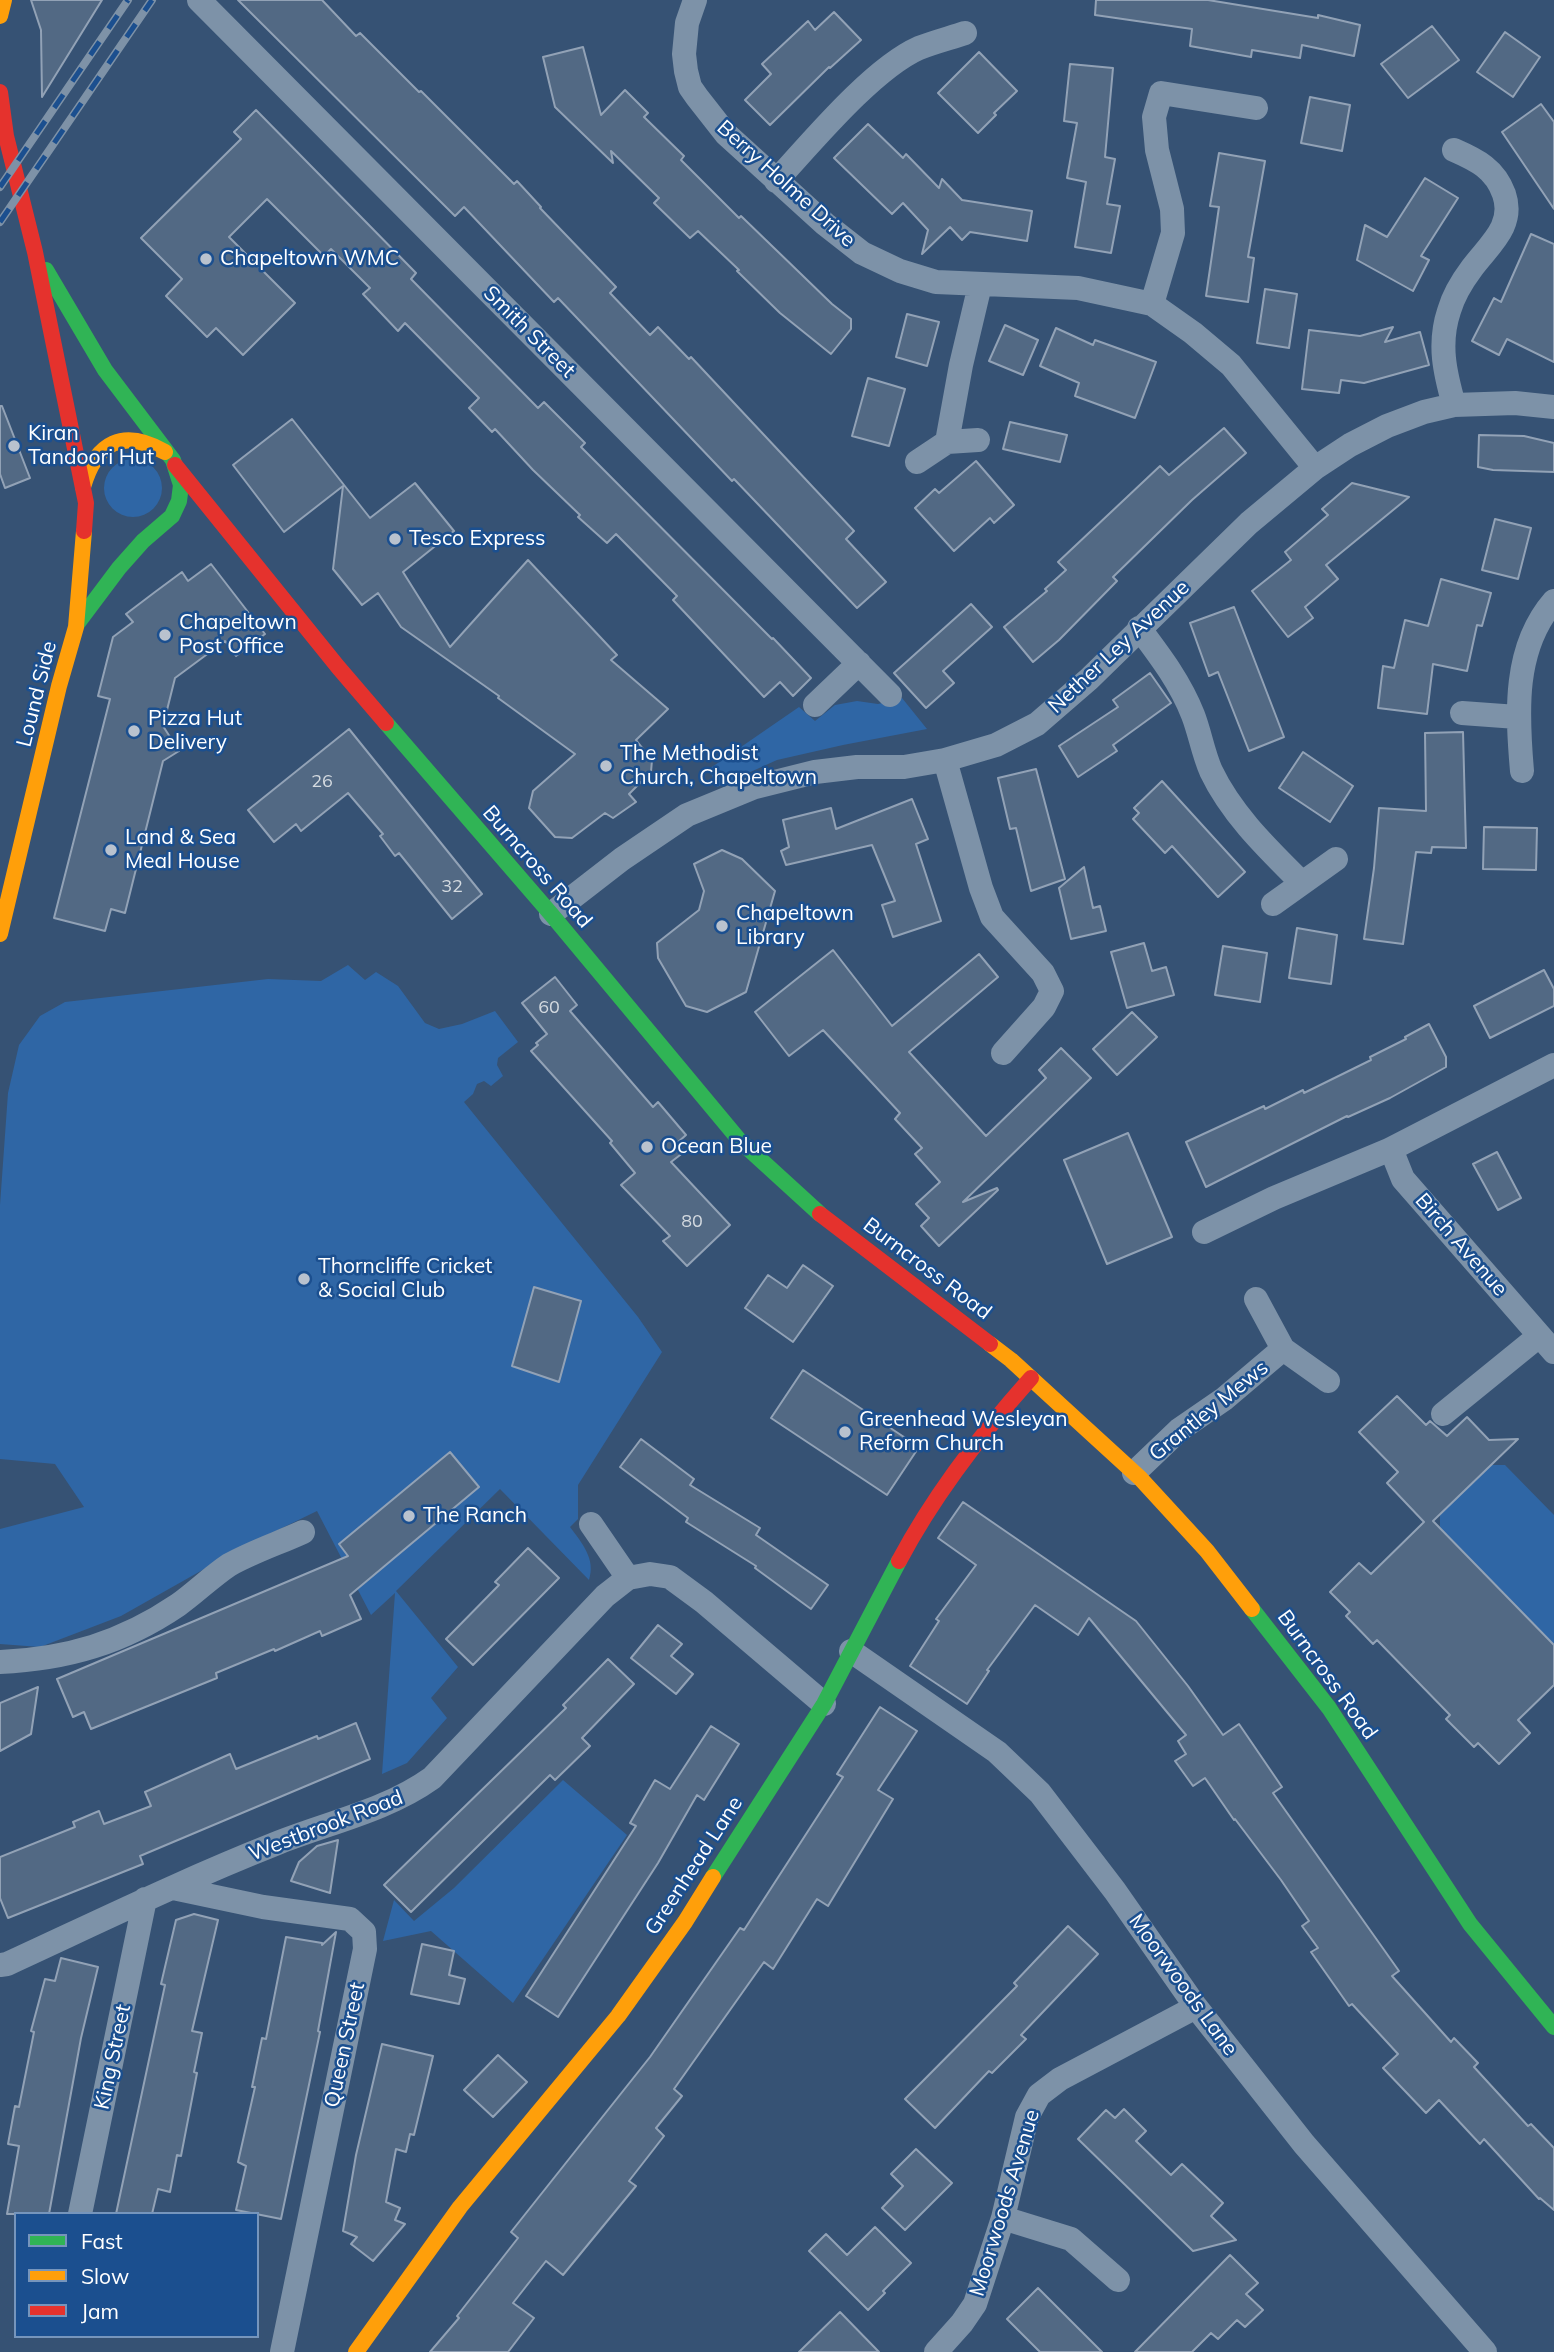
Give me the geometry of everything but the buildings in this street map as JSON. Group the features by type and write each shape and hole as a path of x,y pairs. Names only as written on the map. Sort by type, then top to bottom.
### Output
{"main road":[{"path":"0,16 4,0"},
{"name":"Lound Side","path":"0,92 6,136 35,252 85,495 100,523"},
{"name":"Lound Side","path":"35,252 105,370 170,458 180,477 179,502 159,528 99,592 76,627"},
{"name":"Lound Side","path":"0,934 59,686 76,627 86,472 94,458 106,447 121,440 136,439 152,443 170,458"},
{"name":"Burncross Road","path":"170,458 338,667 551,914 740,1141 808,1205 992,1345 1031,1378 1134,1473 1207,1551 1329,1708 1470,1924 1554,2027"},
{"name":"Burncross Road","path":"159,528 193,520 218,528 252,560"},
{"path":"129,536 159,528"},
{"name":"Greenhead Lane","path":"356,2352 460,2207 618,2017 685,1922 824,1704 911,1538 946,1484 998,1415 1031,1378"}],"street":[{"name":"Smith Street","path":"199,0 890,695"},
{"name":"Berry Holme Drive","path":"695,0 687,23 684,54 690,87 726,134 776,181 862,253 900,271 936,282 1078,288 1152,304 1194,333 1231,365 1315,468"},
{"path":"776,181 864,88 894,63 918,49 965,33"},
{"path":"1152,304 1173,233 1172,209 1157,150 1154,117 1161,93 1256,108"},
{"path":"1454,150 1480,161 1499,181 1508,208 1499,236 1471,269 1450,308 1443,334 1443,362 1454,405"},
{"path":"947,442 961,365 980,285"},
{"name":"Nether Ley Avenue","path":"551,914 622,859 687,815 755,787 816,772 857,767 904,767 945,760 996,745 1037,723 1089,679 1249,523 1315,468 1350,445 1387,426 1424,411 1454,405 1516,403 1554,407"},
{"path":"917,461 947,442 978,440"},
{"path":"1522,771 1517,717 1521,677 1532,636 1554,601"},
{"path":"1139,628 1174,674 1193,714 1211,770 1236,811 1302,883"},
{"path":"815,705 859,663"},
{"path":"1462,713 1517,717"},
{"path":"945,760 981,888 992,917 1043,973 1052,991 1044,1007 1003,1053"},
{"path":"1273,904 1336,859"},
{"path":"1204,1232 1274,1198 1391,1149 1554,1065"},
{"name":"Birch Avenue","path":"1391,1149 1403,1179 1547,1344 1443,1414"},
{"name":"Grantley Mews","path":"1256,1299 1283,1349 1328,1381"},
{"name":"Grantley Mews","path":"1134,1473 1179,1430 1224,1399 1283,1349"},
{"path":"591,1524 628,1577 650,1574 670,1577 704,1602 824,1704"},
{"path":"0,1662 33,1661 83,1651 136,1632 178,1605 229,1566 303,1532"},
{"name":"Westbrook Road","path":"0,1965 275,1844 411,1794 432,1778 605,1596 628,1577"},
{"name":"Moorwoods Lane","path":"851,1651 997,1752 1040,1793 1115,1891 1196,2007 1304,2144 1485,2352"},
{"name":"Queen Street","path":"173,1888 263,1907 350,1919 364,1932 365,1949 282,2352"},
{"name":"King Street","path":"80,2212 145,1899"},
{"name":"Moorwoods Avenue","path":"936,2352 975,2304 1003,2218 1027,2117 1039,2095 1060,2079 1196,2007"},
{"path":"1003,2218 1071,2239 1118,2280"}],"shaded area":[{"path":"133,459 144,461 157,472 162,488 160,499 149,512 133,517 122,515 109,504 104,488 106,477 117,464"},
{"path":"902,698 927,729 777,760 717,787 709,769 799,707 815,721 835,705 857,701 878,704"},
{"name":"Thorncliffe Cricket & Social Club","path":"348,965 365,980 376,972 398,986 425,1023 439,1029 462,1024 495,1011 518,1042 498,1058 497,1065 503,1076 491,1086 484,1081 477,1084 473,1094 464,1102 638,1317 662,1352 578,1485 578,1519 570,1527 589,1558 589,1580 500,1489 396,1591 458,1667 431,1698 447,1718 407,1763 382,1774 395,1593 371,1615 317,1511 245,1546 121,1616 40,1647 0,1644 0,1529 84,1507 55,1464 0,1459 0,1205 8,1093 19,1045 40,1016 65,1002 268,979 321,981"},
{"path":"1491,1465 1505,1465 1554,1515 1554,1645 1440,1528 1440,1514"},
{"path":"563,1780 627,1835 513,2003 431,1931 383,1941 394,1900 414,1921 454,1888"}],"railway":[{"path":"0,187 128,0"},
{"path":"0,222 152,0"}],"traffic: fast":[{"path":"46,270 105,370 173,460 181,485 179,501 172,516 143,541 119,568 77,624"},
{"path":"386,723 551,914 740,1141 820,1214"},
{"path":"713,1877 824,1704 899,1561"},
{"path":"1252,1609 1329,1708 1470,1924 1554,2027"}],"traffic: slow":[{"path":"0,16 4,0"},
{"path":"83,487 95,459 113,444 136,441 165,452"},
{"path":"0,934 59,686 76,627 84,531"},
{"path":"990,1344 1140,1478 1207,1551 1252,1609"},
{"path":"356,2352 460,2207 618,2016 685,1922 713,1877"}],"traffic: jam":[{"path":"0,92 6,136 35,252 86,503 84,531"},
{"path":"175,465 386,723"},
{"path":"820,1214 990,1344"},
{"path":"899,1561 927,1512 959,1466 1031,1378"}],"place":[{"name":"Chapeltown WMC","path":"206,259"},
{"name":"Kiran Tandoori Hut","path":"14,446"},
{"name":"Tesco Express","path":"395,539"},
{"name":"Chapeltown Post Office","path":"165,635"},
{"name":"Pizza Hut Delivery","path":"134,731"},
{"name":"The Methodist Church, Chapeltown","path":"606,766"},
{"name":"Land & Sea Meal House","path":"111,850"},
{"name":"Chapeltown Library","path":"722,926"},
{"name":"Ocean Blue","path":"647,1147"},
{"name":"Thorncliffe Cricket & Social Club","path":"304,1279"},
{"name":"Greenhead Wesleyan Reform Church","path":"845,1432"},
{"name":"The Ranch","path":"409,1516"}]}
